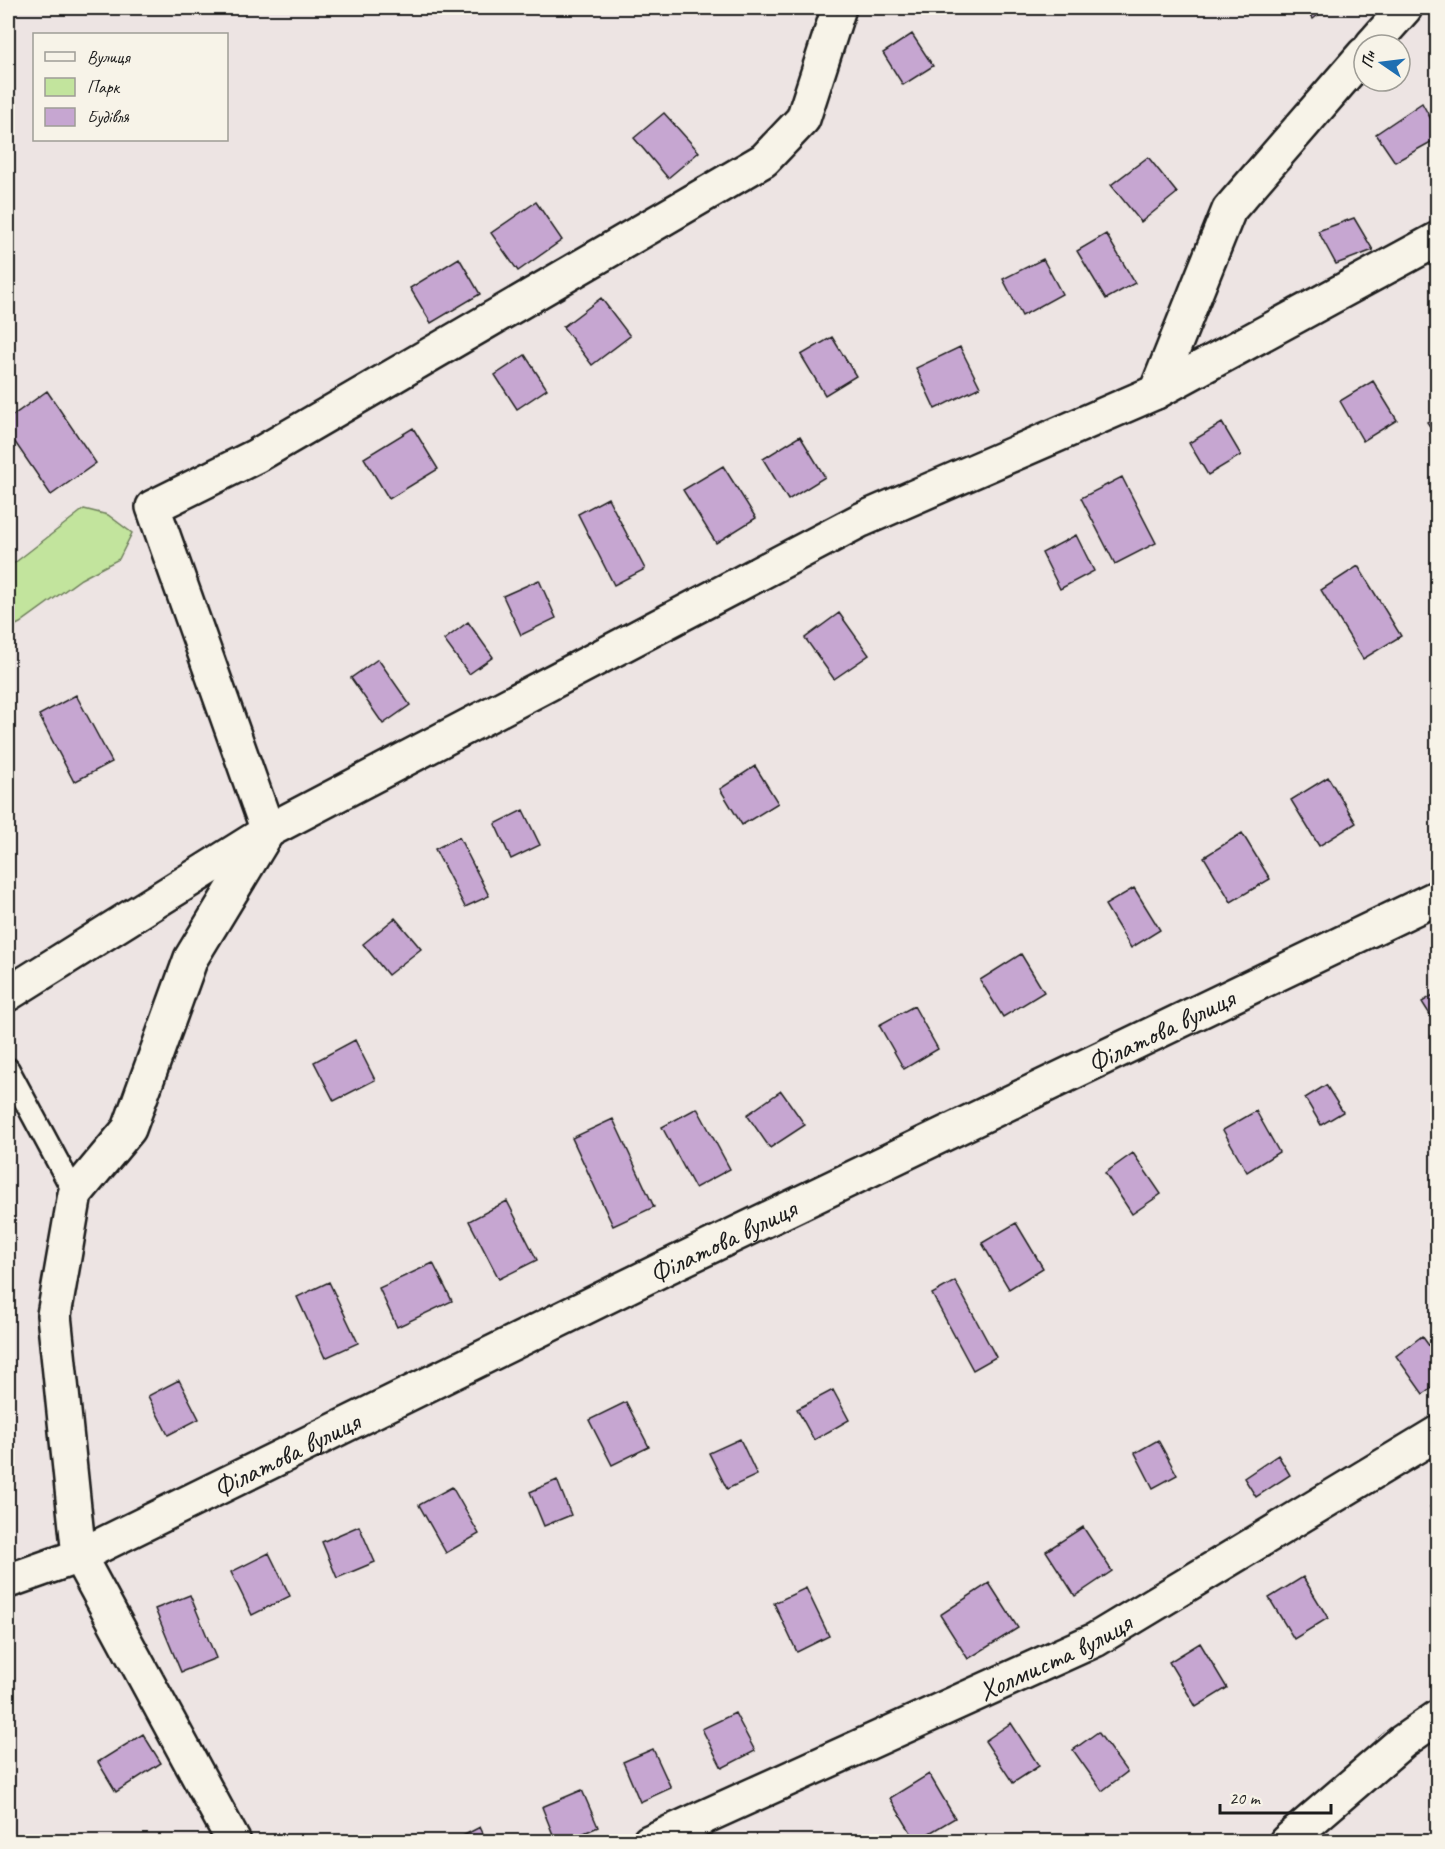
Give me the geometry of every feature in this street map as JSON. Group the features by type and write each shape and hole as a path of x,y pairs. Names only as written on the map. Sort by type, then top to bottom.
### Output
{"street":[{"path":"268,831 153,507 266,450 764,160 803,119 839,8"},
{"path":"1382,33 1404,8"},
{"path":"1156,392 1229,210 1352,68"},
{"path":"8,994 268,831 861,520 1156,392 1437,239"},
{"path":"234,1842 79,1556 54,1315 75,1194 129,1129 191,958 268,831"},
{"name":"Філатова вулиця","path":"8,1581 79,1556 663,1269 1437,897"},
{"name":"Холмиста вулиця","path":"649,1842 1095,1640 1437,1433"},
{"path":"1286,1842 1402,1742 1437,1717"}],"lane":[{"path":"8,1069 75,1194"}],"green space":[{"path":"84,509 108,515 132,533 119,559 81,579 20,623 8,629 8,568"}],"building":[{"path":"1304,8 1327,8 1313,19"},
{"path":"912,34 933,66 903,85 883,53"},
{"path":"1422,103 1438,132 1438,138 1395,162 1376,134"},
{"path":"664,113 699,152 668,178 634,138"},
{"path":"1148,157 1177,193 1141,222 1111,185"},
{"path":"536,202 562,240 518,271 491,233"},
{"path":"1354,218 1373,250 1336,264 1318,231"},
{"path":"1106,234 1135,283 1106,299 1077,251"},
{"path":"459,258 480,294 431,323 410,288"},
{"path":"1043,259 1062,294 1022,316 1003,279"},
{"path":"601,298 630,336 592,365 563,327"},
{"path":"832,337 856,376 825,395 801,355"},
{"path":"960,347 980,387 935,409 916,368"},
{"path":"525,355 547,389 517,409 495,375"},
{"path":"1373,381 1397,420 1363,441 1340,401"},
{"path":"47,391 96,463 51,495 8,432 8,419"},
{"path":"1438,416 1438,438 1427,422"},
{"path":"1222,423 1241,455 1208,475 1189,443"},
{"path":"413,428 438,469 389,499 364,458"},
{"path":"800,436 825,477 788,500 763,459"},
{"path":"723,466 756,518 716,543 683,490"},
{"path":"1122,477 1156,543 1115,564 1081,498"},
{"path":"608,498 645,569 614,585 578,514"},
{"path":"1076,535 1094,571 1060,589 1042,553"},
{"path":"1358,566 1401,636 1363,659 1321,590"},
{"path":"539,580 556,618 521,635 503,596"},
{"path":"839,613 869,655 834,679 805,638"},
{"path":"468,622 493,657 469,674 444,640"},
{"path":"378,659 410,705 383,724 351,678"},
{"path":"76,695 112,762 74,782 39,715"},
{"path":"755,766 778,803 742,825 720,789"},
{"path":"1328,777 1356,823 1319,846 1291,800"},
{"path":"523,810 540,845 511,859 495,824"},
{"path":"1242,833 1270,879 1231,902 1204,857"},
{"path":"459,837 489,896 465,907 435,849"},
{"path":"1134,888 1160,930 1131,948 1105,905"},
{"path":"395,918 421,949 388,975 363,944"},
{"path":"1021,954 1044,992 1003,1017 980,980"},
{"path":"1438,992 1438,1027 1422,1002"},
{"path":"914,1006 938,1049 904,1069 879,1025"},
{"path":"355,1040 375,1080 334,1101 314,1062"},
{"path":"1326,1085 1343,1112 1321,1125 1305,1098"},
{"path":"781,1091 805,1125 770,1148 747,1115"},
{"path":"697,1108 730,1169 695,1188 662,1127"},
{"path":"1256,1111 1279,1152 1247,1172 1223,1130"},
{"path":"613,1119 654,1207 613,1226 572,1138"},
{"path":"1133,1153 1161,1194 1132,1214 1105,1173"},
{"path":"507,1201 537,1260 499,1279 469,1221"},
{"path":"1016,1223 1043,1268 1009,1289 982,1243"},
{"path":"433,1263 452,1301 397,1327 379,1288"},
{"path":"955,1281 996,1357 973,1370 932,1294"},
{"path":"329,1282 358,1343 325,1358 297,1297"},
{"path":"1422,1336 1438,1358 1438,1384 1423,1394 1396,1356"},
{"path":"179,1380 199,1419 168,1435 148,1396"},
{"path":"833,1390 849,1420 814,1440 797,1409"},
{"path":"626,1402 649,1447 612,1465 589,1420"},
{"path":"740,1439 757,1475 727,1489 709,1453"},
{"path":"1158,1440 1177,1475 1153,1488 1135,1453"},
{"path":"1278,1455 1290,1475 1256,1497 1244,1478"},
{"path":"557,1480 571,1515 544,1526 530,1492"},
{"path":"452,1487 479,1534 446,1553 419,1505"},
{"path":"1438,1501 1438,1518 1430,1507"},
{"path":"359,1526 375,1562 337,1578 322,1542"},
{"path":"1083,1527 1112,1571 1075,1596 1046,1551"},
{"path":"269,1553 290,1596 252,1615 231,1572"},
{"path":"1303,1577 1328,1618 1294,1639 1269,1598"},
{"path":"989,1583 1018,1628 968,1659 940,1615"},
{"path":"806,1588 829,1636 797,1652 774,1603"},
{"path":"190,1595 216,1658 181,1672 155,1609"},
{"path":"1200,1643 1227,1688 1196,1707 1169,1662"},
{"path":"735,1713 755,1751 722,1768 702,1729"},
{"path":"1011,1723 1039,1766 1013,1783 985,1741"},
{"path":"1098,1732 1127,1772 1102,1791 1073,1750"},
{"path":"143,1734 161,1763 116,1792 98,1762"},
{"path":"653,1749 671,1788 640,1802 623,1762"},
{"path":"929,1774 955,1818 916,1841 890,1798"},
{"path":"582,1790 598,1827 563,1842 556,1842 542,1807"},
{"path":"480,1827 487,1842 451,1842"}]}
